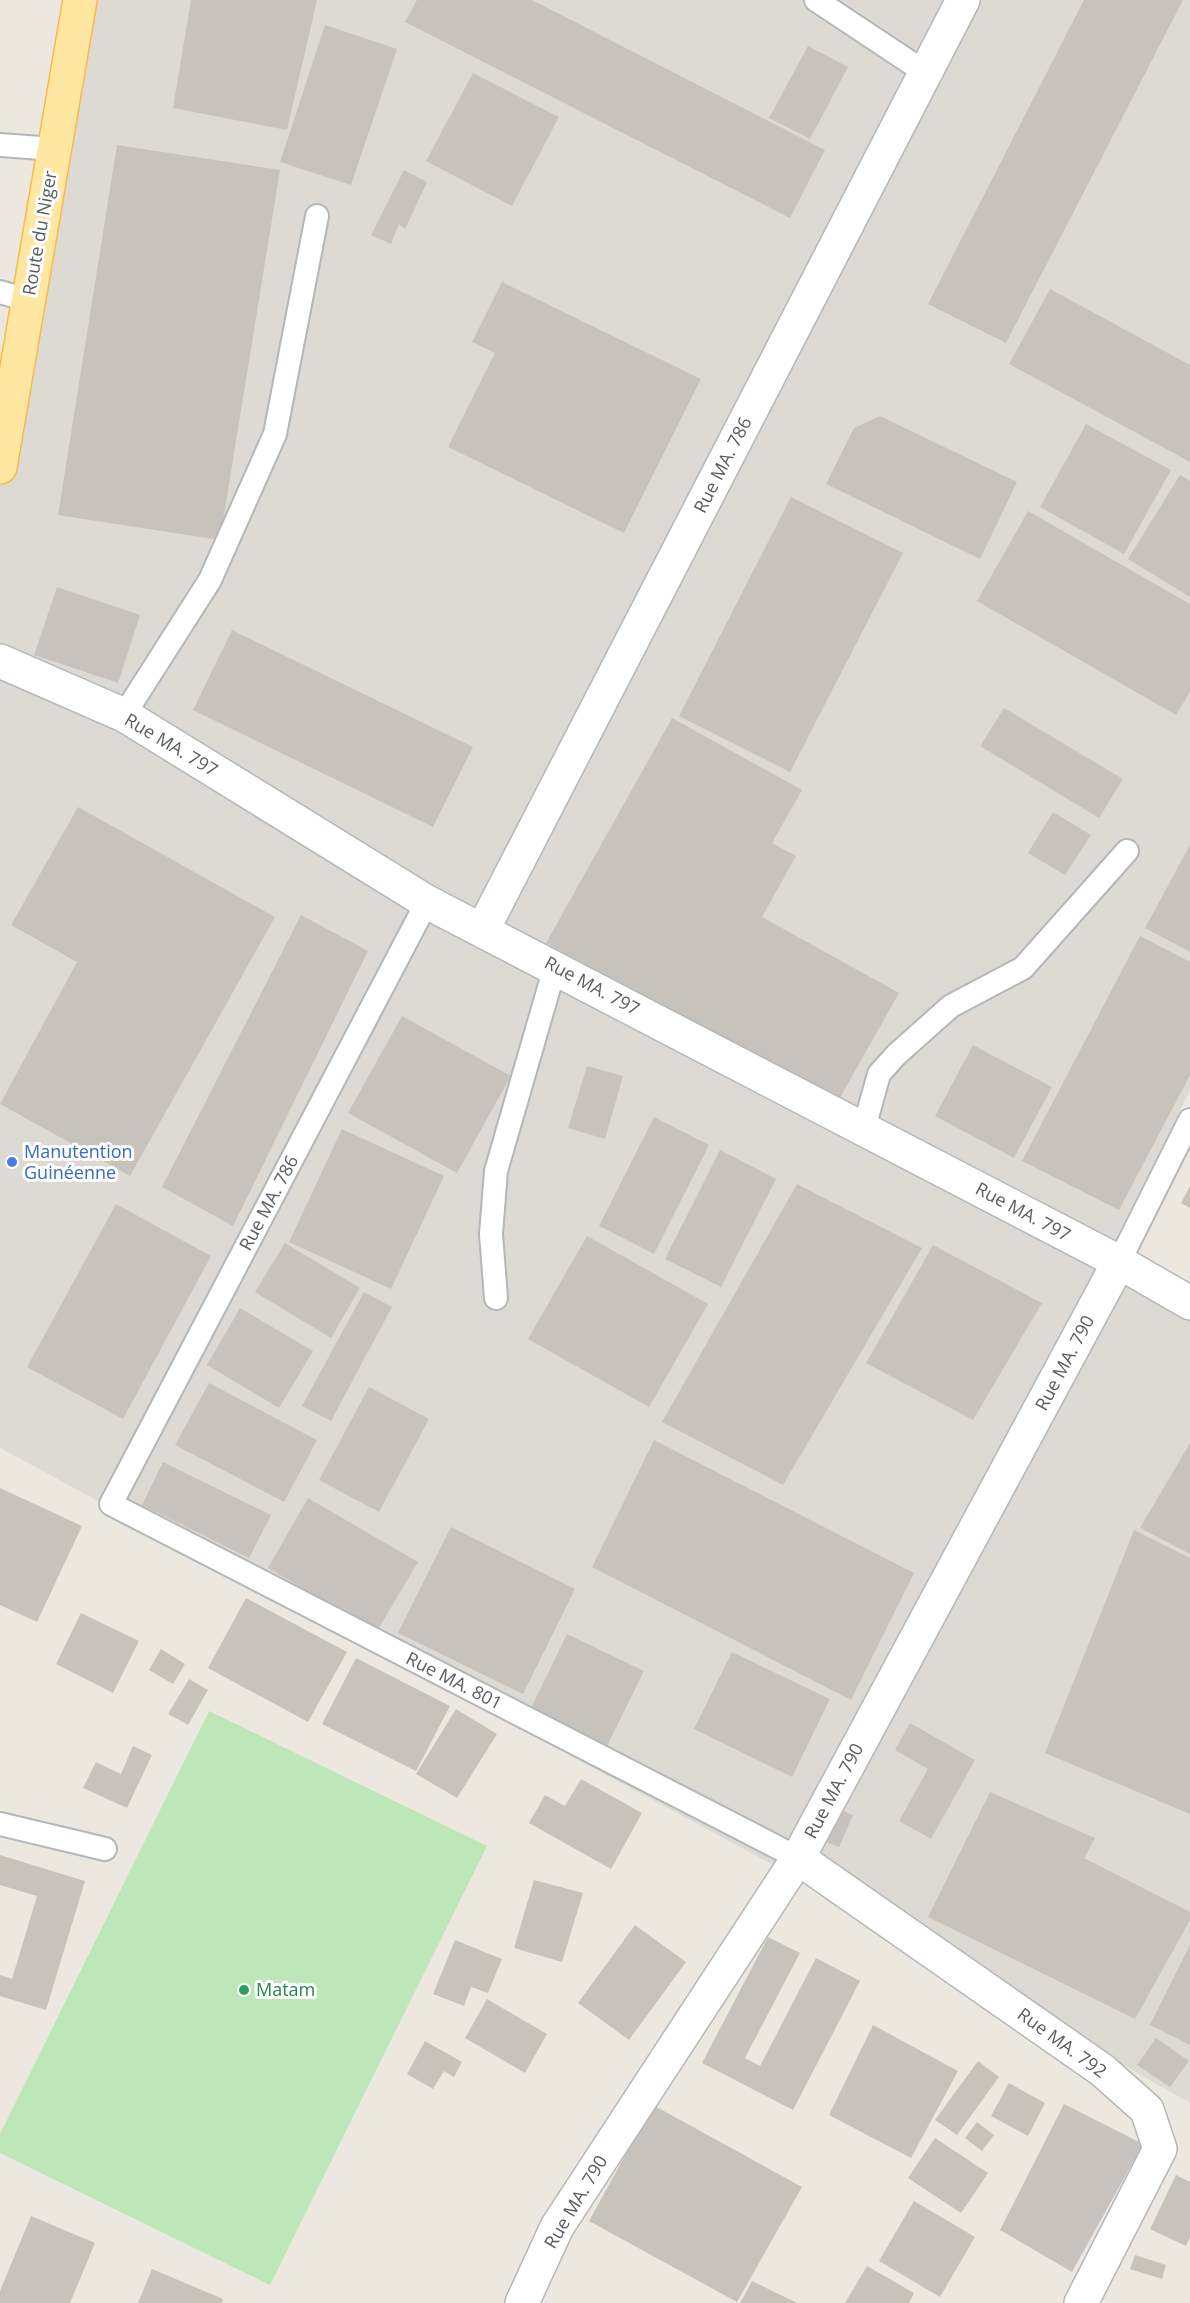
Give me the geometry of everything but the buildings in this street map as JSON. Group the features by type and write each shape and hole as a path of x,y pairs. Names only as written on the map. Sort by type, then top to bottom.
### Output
{"main road":[{"name":"Route du Niger","path":"0,467 14,296 54,149 80,0"}],"street":[{"name":"Rue MA. 786","path":"483,929 963,0"},
{"name":"Rue MA. 797","path":"0,661 124,715 427,902 483,929 1119,1262 1190,1303"},
{"name":"Rue MA. 790","path":"522,2303 557,2227 798,1858 1119,1262"},
{"name":"Rue MA. 792","path":"798,1858 1102,2070 1147,2110 1160,2149 1081,2303"}],"lane":[{"path":"816,0 926,73"},
{"path":"0,145 54,149"},
{"path":"124,715 210,580 275,434 317,216"},
{"path":"864,1128 879,1074 896,1055 951,1006 1023,968 1127,851"},
{"name":"Rue MA. 786","path":"111,1504 427,902"},
{"path":"495,1298 491,1234 496,1172 555,967"},
{"path":"1119,1262 1190,1120"},
{"name":"Rue MA. 801","path":"111,1504 798,1858"},
{"path":"0,1824 105,1850"}],"shaded area":[{"path":"80,0 1190,0 1190,1091 1117,1236 1132,1252 1190,1284 1190,2103 777,1867 0,1448 0,446"}],"green space":[{"name":"Matam","path":"209,1711 487,1846 270,2285 0,2153 0,2134"}],"place":[{"name":"Manutention Guinéenne","path":"12,1162"},
{"name":"Matam","path":"244,1990"}]}
